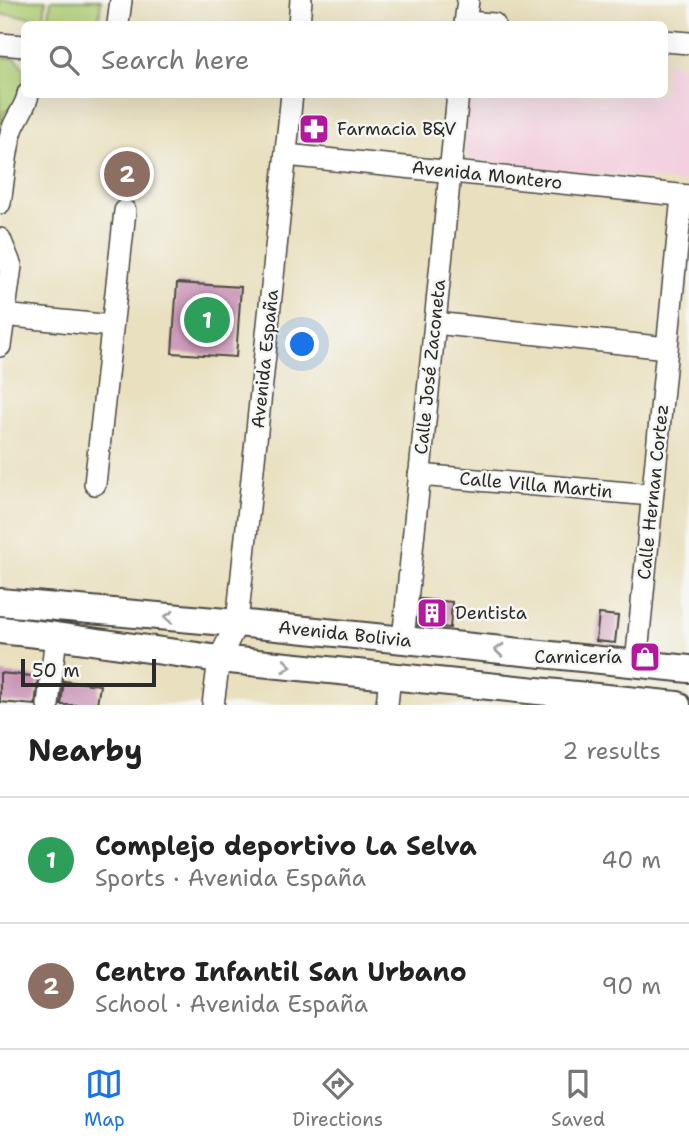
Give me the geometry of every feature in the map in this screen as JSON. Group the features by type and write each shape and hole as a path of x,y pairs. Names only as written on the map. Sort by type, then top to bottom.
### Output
{"main road":[{"name":"Avenida Bolivia","path":"0,602 689,669"},
{"path":"0,630 219,659 390,676 546,698 677,705"}],"street":[{"path":"118,21 121,0"},
{"path":"299,21 301,0"},
{"path":"466,21 468,0"},
{"path":"668,41 689,43"},
{"path":"0,44 21,46"},
{"path":"0,203 11,132 27,98"},
{"name":"Avenida España","path":"237,623 292,98"},
{"name":"Calle José Zaconeta","path":"403,640 458,98"},
{"name":"Avenida Montero","path":"286,155 685,196"},
{"name":"Calle Hernan Cortez","path":"636,664 685,196"},
{"path":"96,484 125,211"},
{"path":"0,239 11,266 0,346"},
{"path":"3,315 112,326"},
{"path":"435,323 667,348"},
{"name":"Calle Villa Martin","path":"419,475 653,495"},
{"path":"214,705 219,659 237,623"},
{"path":"48,705 56,636"},
{"path":"387,705 390,676"}],"shaded area":[{"path":"668,63 689,65 689,183 475,161 465,150 470,98 668,98"}],"green space":[{"path":"0,0 46,0 44,18 0,14"},
{"path":"51,0 101,0 99,21 49,18"},
{"path":"0,57 16,58 21,65 23,105 4,112 0,150"}],"building":[{"path":"177,283 241,287 236,357 172,353"},
{"name":"Dentista","path":"420,599 452,602 450,628 418,625"},
{"path":"599,614 618,616 615,643 596,641"},
{"path":"0,673 32,676 38,681 35,705 0,702"},
{"path":"64,681 100,685 97,705 61,705"}],"place":[{"name":"Farmacia B&V","path":"314,129"},
{"name":"Centro Infantil San Urbano","path":"127,174"},
{"name":"Complejo deportivo La Selva","path":"207,320"},
{"name":"Dentista","path":"432,613"},
{"name":"Carnicería","path":"645,657"}]}
